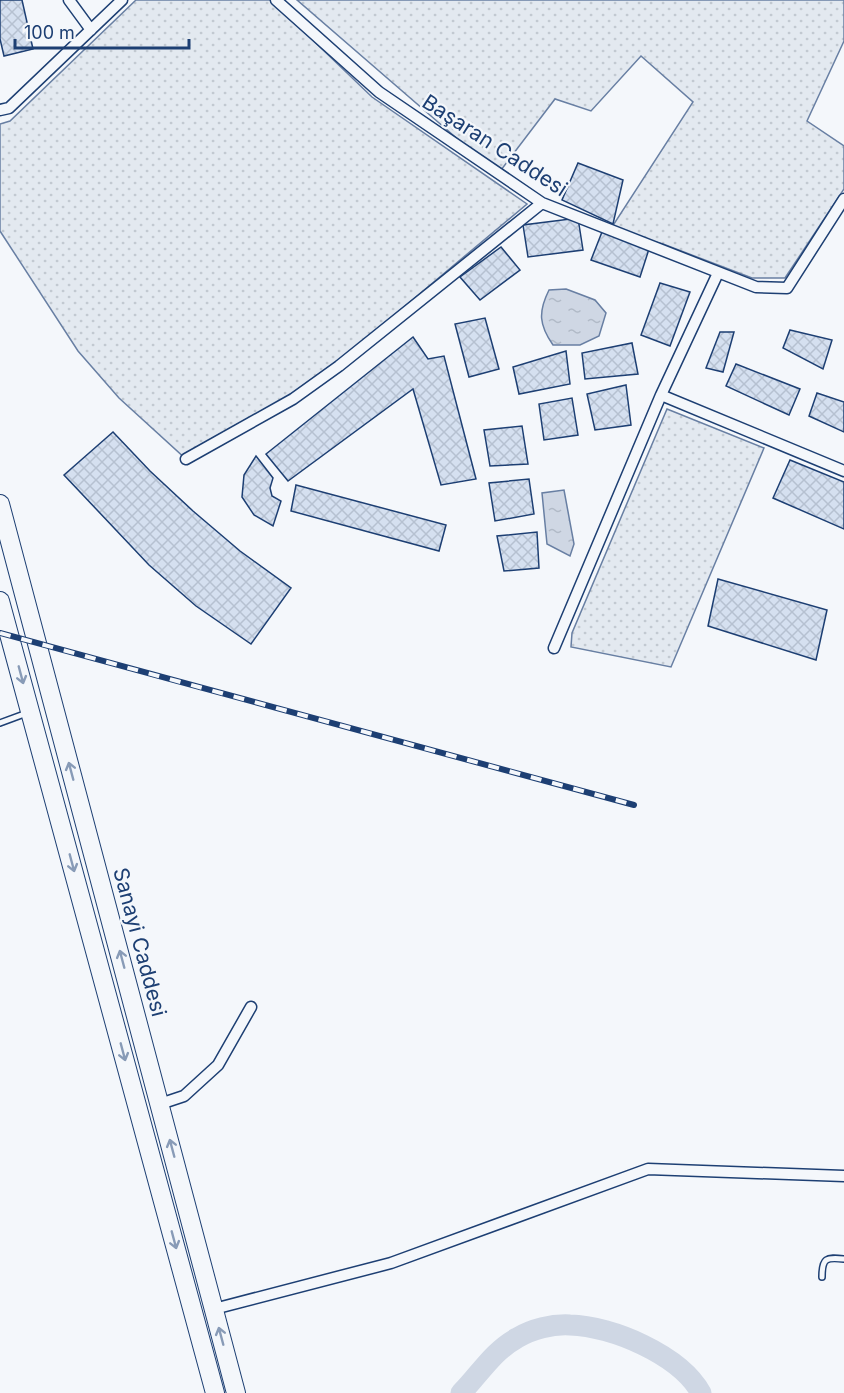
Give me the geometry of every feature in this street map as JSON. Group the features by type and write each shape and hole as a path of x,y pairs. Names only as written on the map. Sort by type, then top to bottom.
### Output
{"highway":[{"name":"Sanayi Caddesi","path":"0,504 236,1393"},
{"path":"2,612 215,1393"}],"street":[{"path":"69,0 91,30"},
{"path":"0,110 9,108 122,0"},
{"name":"Başaran Caddesi","path":"276,0 379,92 542,203 756,287 787,288 844,199"},
{"path":"186,459 293,399 339,366 542,203"},
{"path":"554,648 661,395 718,273"},
{"path":"661,395 844,471"},
{"path":"160,1104 184,1096 218,1065 251,1007"},
{"path":"214,1310 391,1263 648,1169 844,1176"}],"lane":[{"path":"0,723 31,712"},
{"path":"822,1277 822,1266 825,1260 831,1257 844,1259"}],"shaded area":[{"path":"136,0 271,0 372,97 527,204 300,394 186,459 119,398 78,351 0,231 0,124 10,121"},
{"path":"297,0 844,0 844,41 807,121 844,146 844,189 785,278 752,278 663,244 610,230 693,102 641,56 591,111 555,99 498,174"},
{"path":"667,409 764,448 671,667 571,647 572,633"}],"water":[{"path":"566,289 595,300 606,313 599,336 580,345 553,345 543,325 543,305 549,290"},
{"path":"564,490 574,544 570,556 547,544 542,493"}],"building":[{"path":"0,0 22,0 33,49 4,56 0,39"},
{"path":"578,163 623,180 613,224 562,200"},
{"path":"578,218 583,250 528,257 523,225"},
{"path":"602,232 649,249 640,277 591,260"},
{"path":"501,247 520,270 480,300 460,277"},
{"path":"660,283 690,292 670,346 641,335"},
{"path":"485,318 499,369 469,377 455,324"},
{"path":"790,330 832,340 823,369 783,348"},
{"path":"720,332 734,332 723,372 706,368"},
{"path":"413,337 428,359 444,356 476,479 441,485 413,389 288,481 266,454"},
{"path":"632,343 638,374 585,379 582,353"},
{"path":"566,351 570,384 519,394 513,367"},
{"path":"736,364 800,389 789,415 726,386"},
{"path":"626,385 631,425 595,430 587,394"},
{"path":"817,393 844,402 844,432 809,416"},
{"path":"572,398 578,435 544,440 539,404"},
{"path":"522,426 528,464 490,466 484,430"},
{"path":"113,432 193,511 240,551 291,588 251,644 196,606 149,565 64,475"},
{"path":"256,456 273,478 270,488 272,496 281,501 273,526 254,515 242,497 244,475"},
{"path":"790,460 844,482 844,529 773,498"},
{"path":"529,479 534,514 495,521 489,483"},
{"path":"296,485 446,525 439,551 291,511"},
{"path":"537,532 539,568 504,571 497,536"},
{"path":"718,579 827,610 816,660 708,626"}],"waterway":[{"path":"461,1393 493,1357 508,1344 536,1330 563,1325 605,1331 643,1345 678,1366 701,1393"}],"railway":[{"path":"0,633 634,805"}]}
